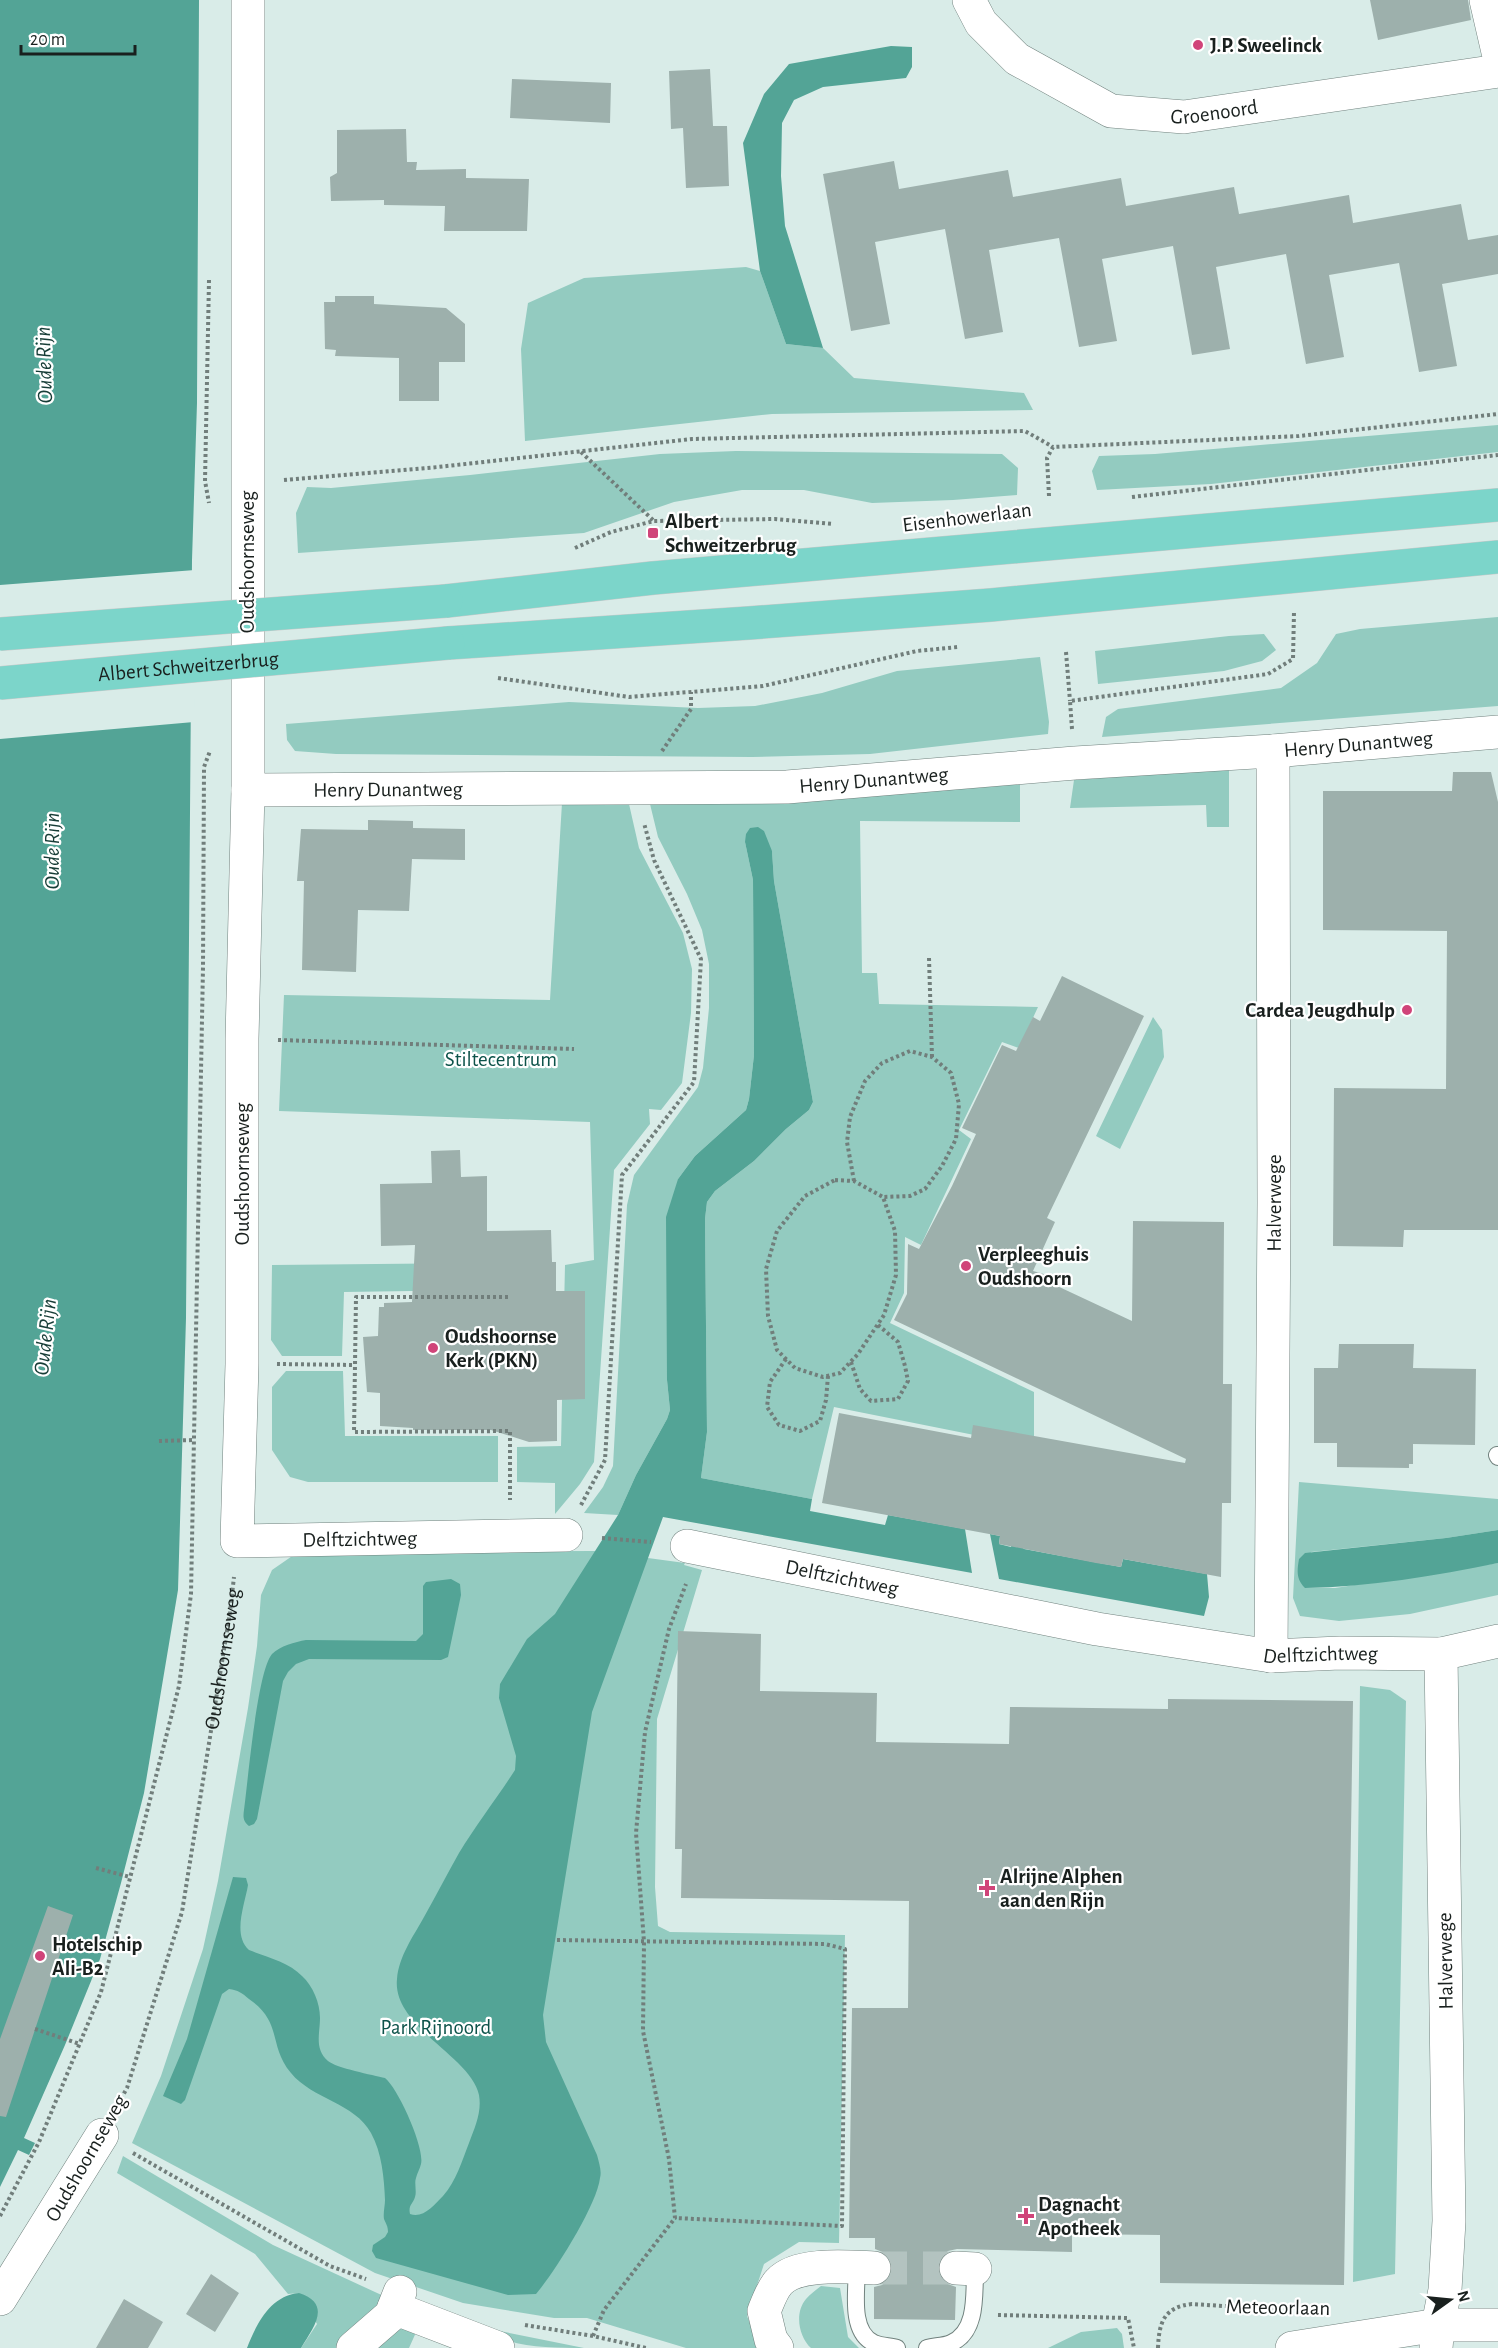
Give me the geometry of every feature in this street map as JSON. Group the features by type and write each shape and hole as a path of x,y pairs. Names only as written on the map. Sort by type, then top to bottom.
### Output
{"main road":[{"name":"Eisenhowerlaan","path":"0,634 446,601 653,578 1498,505"},
{"name":"Albert Schweitzerbrug","path":"0,683 448,643 991,604 1498,557"}],"street":[{"name":"Oudshoornseweg","path":"237,1541 242,1364 242,1039 248,790 248,0"},
{"name":"Groenoord","path":"969,0 981,23 1017,59 1111,111 1184,117 1498,71"},
{"path":"1486,0 1498,52"},
{"name":"Henry Dunantweg","path":"248,790 787,787 1498,732"},
{"name":"Halverwege","path":"1270,1656 1274,1202 1273,751"},
{"name":"Delftzichtweg","path":"237,1541 566,1535"},
{"name":"Delftzichtweg","path":"693,1547 1097,1629 1270,1656 1340,1653 1441,1654"},
{"path":"1441,1654 1498,1641"},
{"name":"Halverwege","path":"1437,2336 1445,2290 1449,2221 1441,1654"},
{"name":"Oudshoornseweg","path":"0,2299 102,2135"},
{"path":"777,2348 771,2340 764,2311 779,2281 800,2270 866,2267"},
{"path":"353,2348 391,2315 397,2300 507,2336"},
{"name":"Meteoorlaan","path":"1292,2348 1437,2336 1498,2325"}],"lane":[{"path":"866,2267 857,2314 861,2331 873,2343 897,2348"},
{"path":"927,2348 952,2343 965,2333 973,2315 966,2268"}],"path":[{"path":"247,483 438,467 692,439 1025,431 1053,447 1299,436 1498,414"},
{"path":"1049,496 1047,458 1053,447"},
{"path":"580,452 654,521"},
{"path":"1121,499 1498,455"},
{"path":"570,551 611,532 654,521 775,519 841,525"},
{"path":"1282,613 1305,611"},
{"path":"1070,701 1268,674 1293,660 1294,612"},
{"path":"493,678 629,697 763,686 917,651 964,646"},
{"path":"1066,652 1075,763"},
{"path":"593,2336 604,2310 675,2218 669,2158 643,2031 644,1942 636,1833 645,1732 669,1629 693,1547 566,1535 605,1460 622,1175 694,1082 701,959 654,860 635,788 691,709 691,692"},
{"path":"0,2216 39,2142 101,1992 179,1686 191,1594 204,791"},
{"path":"929,958 932,1057"},
{"path":"242,1039 574,1049"},
{"path":"854,1181 847,1142 850,1117 865,1081 882,1063 910,1051 932,1057 951,1073 959,1104 956,1139 942,1166 925,1189 910,1196 883,1197 854,1181 835,1180 806,1196 777,1231 766,1269 768,1316 777,1350 795,1368 823,1377 840,1373 851,1362 884,1315 896,1275 895,1232 883,1197"},
{"path":"508,1297 356,1297 354,1432 510,1431 510,1536"},
{"path":"851,1362 860,1389 871,1401 898,1399 908,1380 905,1366 898,1342 878,1325"},
{"path":"786,1359 770,1382 767,1407 778,1425 800,1431 820,1421 826,1400 828,1376"},
{"path":"242,1364 354,1365"},
{"path":"159,1441 194,1440"},
{"name":"Oudshoornseweg","path":"102,2135 127,2088 182,1912 230,1611 237,1541"},
{"path":"96,1868 130,1877"},
{"path":"557,1940 825,1944 844,1949 842,2226 675,2218"},
{"path":"35,2029 80,2044"},
{"path":"102,2135 330,2266 397,2300"},
{"name":"Meteoorlaan","path":"1158,2348 1159,2330 1168,2311 1180,2305 1294,2311"},
{"path":"990,2315 1128,2318 1134,2348"},
{"path":"507,2336 593,2336 646,2348"}],"green space":[{"path":"746,267 760,271 786,344 823,348 854,378 1024,393 1033,410 772,414 525,441 521,349 528,303 584,278"},
{"path":"1498,425 1498,452 1211,484 1097,490 1092,471 1099,456 1155,454"},
{"path":"736,451 1002,454 1018,468 1017,495 872,503 804,490 742,490 674,502 584,533 298,553 296,513 307,487 331,488 660,454"},
{"path":"1498,617 1498,706 1102,737 1106,717 1118,709 1281,688 1317,663 1336,634 1360,629"},
{"path":"1264,634 1276,650 1262,661 1224,671 1098,684 1095,651"},
{"path":"1040,657 1049,722 1048,734 870,754 752,757 336,754 295,751 287,740 286,724 569,702 698,708 755,706 822,693 897,671"},
{"path":"1229,768 1229,827 1207,827 1206,805 1070,808 1074,780"},
{"path":"1020,784 1020,822 860,821 862,973 877,973 879,1004 1038,1007 1019,1048 1002,1042 959,1130 971,1139 921,1245 905,1237 904,1293 890,1323 1034,1392 1034,1447 834,1407 812,1499 701,1478 707,1432 705,1219 707,1202 715,1191 754,1161 809,1110 813,1102 774,881 772,851 745,842 753,880 754,1055 749,1099 746,1110 695,1156 678,1179 667,1380 670,1410 667,1419 636,1475 618,1515 584,1513 603,1487 613,1466 627,1205 634,1175 698,1087 703,1068 709,1008 709,964 702,930 687,894 658,837 650,804 788,803"},
{"name":"Stiltecentrum","path":"562,803 629,804 639,848 683,933 692,969 691,1013 682,1083 661,1110 649,1109 650,1124 614,1170 594,1462 580,1484 555,1514 555,1483 517,1482 517,1447 561,1446 565,1265 594,1260 590,1122 279,1111 284,995 550,1000"},
{"path":"1153,1017 1162,1030 1164,1057 1120,1149 1096,1136"},
{"path":"480,1263 481,1290 344,1292 342,1356 282,1356 271,1340 272,1265"},
{"path":"286,1371 343,1371 345,1436 498,1436 498,1482 308,1482 290,1477 272,1450 272,1387"},
{"path":"1299,1482 1498,1499 1498,1530 1446,1538 1311,1552 1305,1588 1335,1588 1498,1563 1498,1595 1410,1614 1339,1621 1300,1616 1293,1598"},
{"name":"Park Rijnoord","path":"596,1551 685,1563 684,1565 702,1570 657,1719 655,1887 658,1926 670,1932 845,1935 839,2243 799,2242 764,2264 747,2316 760,2348 686,2348 587,2318 554,2318 463,2303 375,2273 132,2143 161,2076 203,1949 218,1881 248,1708 257,1646 261,1595 272,1570 298,1552"},
{"path":"1360,1686 1390,1690 1406,1701 1395,2274 1353,2282"},
{"path":"123,2156 273,2245 388,2298 345,2348 301,2348 317,2324 299,2293 288,2294 255,2254 117,2173"},
{"path":"821,2286 840,2288 848,2337 859,2348 811,2348 803,2338 799,2318 802,2305"},
{"path":"395,2317 418,2328 409,2348 362,2348"},
{"path":"480,2327 584,2348 543,2347 516,2343 491,2334"},
{"path":"1117,2328 1122,2334 1124,2348 1048,2348 1081,2332"}],"water":[{"name":"Oude Rijn","path":"0,0 199,0 197,403 192,560 186,1318 178,1590 144,1793 100,1959 24,2138 35,2143 29,2155 18,2150 0,2187"},
{"path":"891,46 912,47 912,67 906,78 823,87 794,100 782,123 781,176 785,226 823,348 786,344 760,271 743,143 764,94 789,64"},
{"path":"758,827 764,831 772,851 774,881 813,1102 809,1110 754,1161 715,1191 707,1202 705,1219 707,1432 701,1478 812,1499 810,1511 885,1525 888,1515 965,1529 972,1573 663,1517 592,1712 543,2015 546,2042 597,2155 600,2178 583,2221 544,2284 536,2294 508,2295 376,2258 372,2251 373,2245 385,2237 388,2232 384,2219 382,2166 371,2133 355,2115 310,2089 291,2073 284,2063 267,2016 240,1992 229,1989 222,1994 185,2100 181,2104 163,2096 187,2039 233,1877 246,1878 248,1885 240,1928 244,1944 249,1950 291,1967 309,1985 320,2012 319,2046 328,2061 346,2069 385,2078 403,2105 415,2132 421,2156 421,2164 415,2180 416,2195 410,2207 410,2214 419,2215 428,2210 448,2190 455,2177 477,2119 480,2107 479,2095 473,2081 462,2067 419,2027 407,2012 399,1996 398,1971 407,1947 459,1853 515,1770 516,1756 499,1698 500,1684 527,1639 555,1614 618,1515 670,1410 667,1380 666,1217 678,1179 695,1156 746,1110 749,1099 754,1055 753,880 745,842 750,828"},
{"path":"1498,1530 1498,1563 1353,1586 1305,1588 1299,1578 1299,1559 1305,1553"},
{"path":"990,1534 1000,1536 999,1544 1011,1547 1013,1538 1024,1549 1121,1567 1123,1559 1207,1574 1209,1597 1204,1616 999,1579"},
{"path":"451,1579 460,1584 461,1595 448,1657 441,1660 309,1659 296,1664 288,1672 283,1681 257,1819 249,1826 244,1815 254,1728 262,1682 272,1654 283,1647 306,1640 416,1641 423,1634 423,1586 426,1582"},
{"path":"299,2293 315,2303 318,2310 315,2325 301,2348 247,2348 260,2320 272,2305 289,2295"}],"pier":[{"path":"195,570 194,722 0,739 0,585"}],"building":[{"path":"1370,0 1468,0 1471,20 1378,40"},
{"path":"710,69 713,126 727,126 729,186 686,188 683,128 671,129 669,71"},
{"path":"512,79 611,83 610,123 510,118"},
{"path":"406,129 407,162 417,162 416,170 466,169 466,178 529,179 527,231 444,231 445,206 384,205 384,200 331,201 330,177 337,173 337,130"},
{"path":"894,161 899,189 1008,170 1013,197 1121,178 1126,206 1234,187 1239,214 1349,195 1353,223 1461,204 1468,240 1498,235 1498,274 1442,284 1457,366 1419,372 1399,263 1329,275 1344,357 1306,364 1286,254 1216,267 1230,349 1192,355 1173,246 1102,259 1117,341 1079,347 1059,238 989,250 1003,332 965,339 945,229 875,242 890,324 851,331 823,174"},
{"path":"335,296 374,296 374,304 446,308 465,324 465,362 439,362 439,401 399,401 399,358 335,356 336,350 325,349 324,302 335,302"},
{"name":"Cardea Jeugdhulp","path":"1453,772 1491,772 1498,802 1498,1230 1404,1230 1403,1247 1333,1246 1334,1088 1446,1089 1447,931 1323,930 1323,791 1452,791"},
{"path":"368,820 413,821 413,828 465,829 465,860 412,859 409,911 358,910 356,972 302,970 304,881 297,881 301,829 368,830"},
{"name":"Verpleeghuis Oudshoorn","path":"1062,976 1144,1016 1047,1218 1055,1222 1033,1271 1058,1278 1055,1285 1132,1321 1133,1221 1224,1222 1223,1384 1232,1384 1231,1503 1222,1503 1221,1577 1123,1559 1121,1567 1096,1563 999,1544 1000,1536 822,1503 839,1413 971,1438 973,1425 1185,1463 1186,1459 894,1320 907,1294 908,1244 919,1249 952,1186 976,1134 962,1128 1002,1045 1016,1051 1033,1017 1040,1021"},
{"path":"460,1150 461,1177 487,1176 487,1231 551,1230 552,1262 556,1262 556,1291 585,1291 585,1399 557,1400 557,1441 529,1442 491,1430 413,1430 413,1428 380,1426 380,1393 367,1392 363,1337 378,1336 379,1307 384,1307 384,1303 412,1302 415,1245 381,1246 380,1184 432,1183 431,1151"},
{"path":"1339,1344 1414,1344 1413,1368 1476,1369 1475,1445 1413,1444 1413,1464 1409,1464 1409,1468 1337,1467 1337,1443 1314,1443 1314,1368 1338,1368"},
{"path":"678,1631 761,1634 760,1691 877,1693 876,1742 1009,1744 1010,1707 1168,1709 1168,1699 1353,1701 1344,2285 1160,2283 1160,2235 1072,2234 1072,2252 957,2249 948,2251 940,2258 937,2268 939,2276 945,2283 956,2287 955,2320 874,2319 874,2287 882,2285 889,2279 893,2268 885,2253 875,2249 875,2238 849,2238 852,2008 908,2008 909,1901 681,1898 682,1849 675,1849"},
{"path":"48,1906 73,1915 6,2117 0,2116 0,2039"},
{"path":"211,2274 239,2293 215,2332 186,2314"},
{"path":"124,2299 163,2322 148,2348 96,2348"}],"tunnel":[{"path":"874,2268 956,2268"}],"place":[{"name":"J.P. Sweelinck","path":"1198,45"},
{"name":"Albert Schweitzerbrug","path":"653,533"},
{"name":"Cardea Jeugdhulp","path":"1407,1010"},
{"name":"Verpleeghuis Oudshoorn","path":"966,1266"},
{"name":"Oudshoornse Kerk (PKN)","path":"433,1348"},
{"name":"Alrijne Alphen aan den Rijn","path":"987,1888"},
{"name":"Hotelschip Ali-B2","path":"40,1956"},
{"name":"Dagnacht Apotheek","path":"1026,2216"}]}
